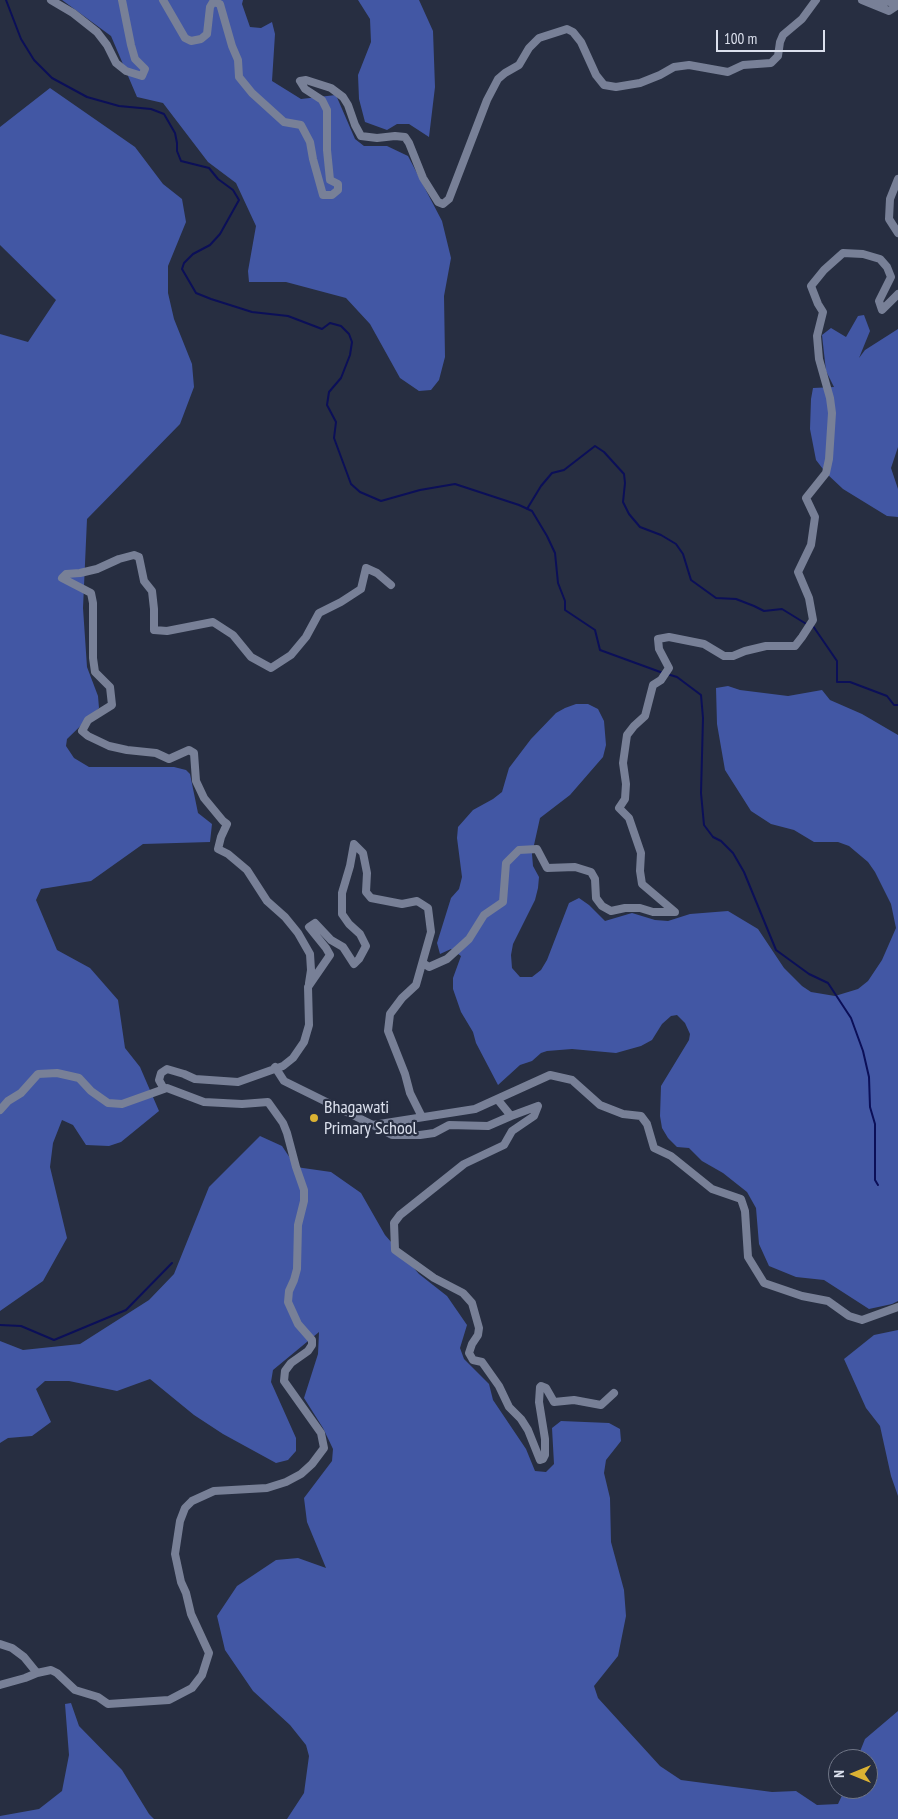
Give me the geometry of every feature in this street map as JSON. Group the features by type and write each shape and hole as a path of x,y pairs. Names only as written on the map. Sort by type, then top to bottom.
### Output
{"street":[{"path":"51,0 73,12 97,32 107,45 116,63 126,71 142,76 145,69 135,59 122,0"},
{"path":"163,0 185,38 191,41 201,39 207,34 210,7 213,2 220,4 238,60 239,77 252,93 284,122 301,124 310,142 312,159 323,195 332,195 338,190 338,184 330,180 327,150 327,110 322,100 305,89 300,81 306,80 331,88 343,97 361,136 377,138 404,137 409,143 423,178 438,202 443,204 449,199 487,100 498,79 519,65 529,48 539,38 566,29 574,32 581,42 596,75 604,85 616,86 640,83 674,67 690,66 728,72 743,65 772,63 778,56 780,42 784,35 802,19 816,0"},
{"path":"862,0 889,11 898,4"},
{"path":"874,0 898,4"},
{"path":"898,179 890,199 889,219 898,233"},
{"path":"423,963 430,967 447,959 469,938 484,915 503,902 506,863 519,850 537,849 547,868 575,867 591,872 595,879 596,898 610,912 625,908 640,908 653,912 675,912 642,884 640,871 641,853 629,818 619,808 625,799 626,784 623,763 627,735 645,716 653,685 661,680 669,668 659,649 658,639 669,637 704,644 724,656 733,656 766,646 795,646 802,637 813,620 809,598 798,572 811,545 816,517 806,498 826,473 829,459 832,414 817,336 823,312 811,286 824,270 843,253 863,254 880,259 887,267 891,278 879,301 882,310 898,294"},
{"path":"164,1089 159,1080 161,1073 167,1069 180,1072 195,1079 228,1082 248,1080 275,1067 283,1066 293,1058 304,1042 309,1025 308,987 311,970 310,954 298,933 267,901 248,870 218,849 221,837 228,824 223,821 204,798 196,781 194,753 188,750 169,759 156,753 109,746 82,731 88,720 112,704 110,687 96,672 93,658 93,603 91,593 62,578 66,574 97,569 119,559 134,555 138,557 144,581 152,591 154,630 167,631 213,622 233,635 251,658 271,668 291,655 306,637 319,613 361,589 366,568 377,573 391,585"},
{"path":"308,987 330,955 309,927 315,923 331,940 344,947 354,964 366,946 360,934 342,914 342,893 352,860 354,844 363,853 367,873 366,892 371,898 402,904 417,901 428,908 431,932 416,986 402,998 390,1014 388,1031 405,1074 410,1093 422,1117"},
{"path":"275,1067 284,1081 392,1135 434,1133 449,1125 488,1126 538,1106 534,1116 512,1131 504,1145 464,1164 400,1215 394,1223 395,1250 434,1278 463,1293 472,1303 479,1328 478,1335 469,1353 472,1360 482,1362 499,1386 509,1407 521,1419 528,1430 540,1460 545,1455 545,1439 539,1402 541,1386 546,1388 554,1402 574,1400 601,1405 614,1393"},
{"path":"0,1110 38,1074 57,1073 79,1078 91,1091 108,1102 122,1104 167,1088 204,1102 242,1104 268,1102 283,1123 304,1190 304,1201 298,1225 297,1269 289,1291 288,1302 298,1324 312,1340 312,1345 308,1351 291,1363 285,1372 284,1381 321,1433 324,1448 312,1464 301,1474 286,1482 267,1488 214,1491 192,1501 185,1508 180,1521 175,1554 191,1614 209,1654 202,1675 192,1688 169,1700 108,1704 98,1697 75,1690 57,1673 51,1670 37,1672 25,1678 0,1685"},
{"path":"372,1125 475,1109 550,1075 572,1080 600,1105 623,1114 641,1116 647,1124 654,1148 671,1156 712,1189 741,1199 745,1211 748,1258 764,1283 802,1296 828,1301 849,1316 862,1320 898,1307"},
{"path":"498,1100 511,1116"},
{"path":"0,1644 12,1648 24,1657 37,1672"}],"shaded area":[{"path":"62,0 243,0 242,4 250,27 261,28 272,22 275,34 272,81 301,99 336,95 355,139 364,146 387,146 408,156 442,221 451,258 444,296 445,357 439,380 431,390 419,391 400,378 370,324 346,298 286,282 249,282 248,271 256,226 236,183 208,162 163,103 137,97 111,36"},
{"path":"358,0 419,0 433,31 435,87 429,137 409,124 397,124 387,130 365,122 359,99 358,75 371,42 370,19"},
{"path":"50,88 135,147 163,184 182,199 186,222 168,266 168,293 174,319 192,364 194,387 180,424 87,519 83,608 87,667 98,696 99,708 67,739 66,746 74,758 89,767 174,767 186,770 190,774 198,813 212,824 210,842 143,844 91,881 41,889 36,900 57,950 90,968 118,1000 125,1048 140,1067 159,1111 121,1142 109,1146 86,1145 73,1125 62,1120 53,1143 50,1167 67,1238 43,1281 0,1311 0,334 28,342 56,300 0,245 0,127"},
{"path":"864,315 870,331 859,358 865,350 898,329 898,447 891,468 898,489 898,517 887,516 843,489 826,473 816,460 810,429 813,388 834,387 826,371 822,335 831,328 846,337 858,316"},
{"path":"728,686 740,690 788,696 822,690 830,700 862,714 898,735 898,1301 892,1304 869,1309 824,1280 796,1277 769,1266 759,1244 756,1208 747,1192 723,1173 702,1161 689,1148 677,1147 668,1138 662,1128 660,1116 661,1086 689,1040 690,1034 685,1023 677,1015 671,1016 662,1024 652,1040 641,1046 616,1053 572,1049 547,1051 541,1053 532,1061 520,1065 498,1085 476,1043 473,1032 461,1012 453,989 453,978 461,956 451,949 440,954 437,943 451,898 459,889 462,877 457,838 458,827 473,810 502,792 509,768 531,739 556,713 576,704 588,704 598,709 604,721 606,745 603,757 570,795 540,818 532,854 533,866 539,877 538,888 535,900 513,944 511,955 512,968 520,977 532,977 541,970 547,960 569,903 579,898 605,921 632,913 655,920 668,921 690,914 728,911 758,929 784,968 811,992 835,996 858,989 868,981 882,960 896,928 891,904 868,862 849,846 838,842 814,842 794,830 771,824 751,811 725,770 717,724 716,688"},
{"path":"260,1136 282,1146 296,1167 331,1172 361,1193 385,1235 419,1274 447,1296 467,1325 460,1348 464,1359 489,1384 493,1400 526,1449 535,1471 546,1472 554,1464 552,1428 561,1421 609,1423 620,1429 621,1441 606,1460 604,1473 610,1498 611,1542 624,1590 626,1616 618,1656 594,1686 598,1698 660,1766 681,1780 772,1792 796,1791 817,1805 838,1804 840,1799 878,1799 878,1749 861,1749 865,1739 898,1711 898,1819 287,1819 304,1793 309,1756 306,1745 290,1725 253,1691 225,1650 217,1616 237,1586 276,1560 298,1558 326,1568 307,1522 304,1498 332,1461 333,1449 323,1428 304,1398 318,1354 319,1332 273,1370 271,1382 296,1438 296,1451 288,1460 276,1463 223,1434 194,1415 150,1379 117,1391 69,1381 45,1381 36,1389 51,1422 32,1436 8,1438 0,1443 0,1341 23,1350 80,1344 149,1300 174,1274 209,1187"},
{"path":"898,1330 898,1496 891,1476 880,1426 866,1408 844,1359 874,1335"},
{"path":"71,1703 79,1726 122,1770 154,1819 0,1819 0,1816 39,1809 62,1791 69,1755 65,1704"}],"waterway":[{"path":"6,0 21,39 34,60 52,78 87,97 119,106 151,109 164,114 175,133 177,151 181,161 209,168 218,179 233,190 239,200 220,234 210,245 193,254 184,263 182,269 196,293 252,312 288,316 322,329 330,323 341,326 349,334 352,342 350,355 341,378 329,392 327,405 336,422 334,438 351,484 360,492 381,501 420,490 455,484 532,511 555,553 558,583 565,601 565,610 595,630 600,650 663,673"},
{"path":"527,509 541,486 552,473 564,470 595,446 604,452 624,474 623,502 629,514 640,527 661,535 676,544 683,554 691,580 716,598 736,599 764,611 782,609 808,625"},
{"path":"813,626 837,661 837,682 850,682 887,696 894,705 898,705"},
{"path":"667,674 677,677 701,695 703,718 701,793 704,825 713,837 721,841 733,853 744,872 776,950 809,974 828,983 851,1018 863,1051 869,1077 870,1107 875,1124 875,1180 878,1185"},
{"path":"0,1325 21,1326 54,1340 126,1310 172,1263"}],"place":[{"name":"Bhagawati Primary School","path":"314,1118"}]}
